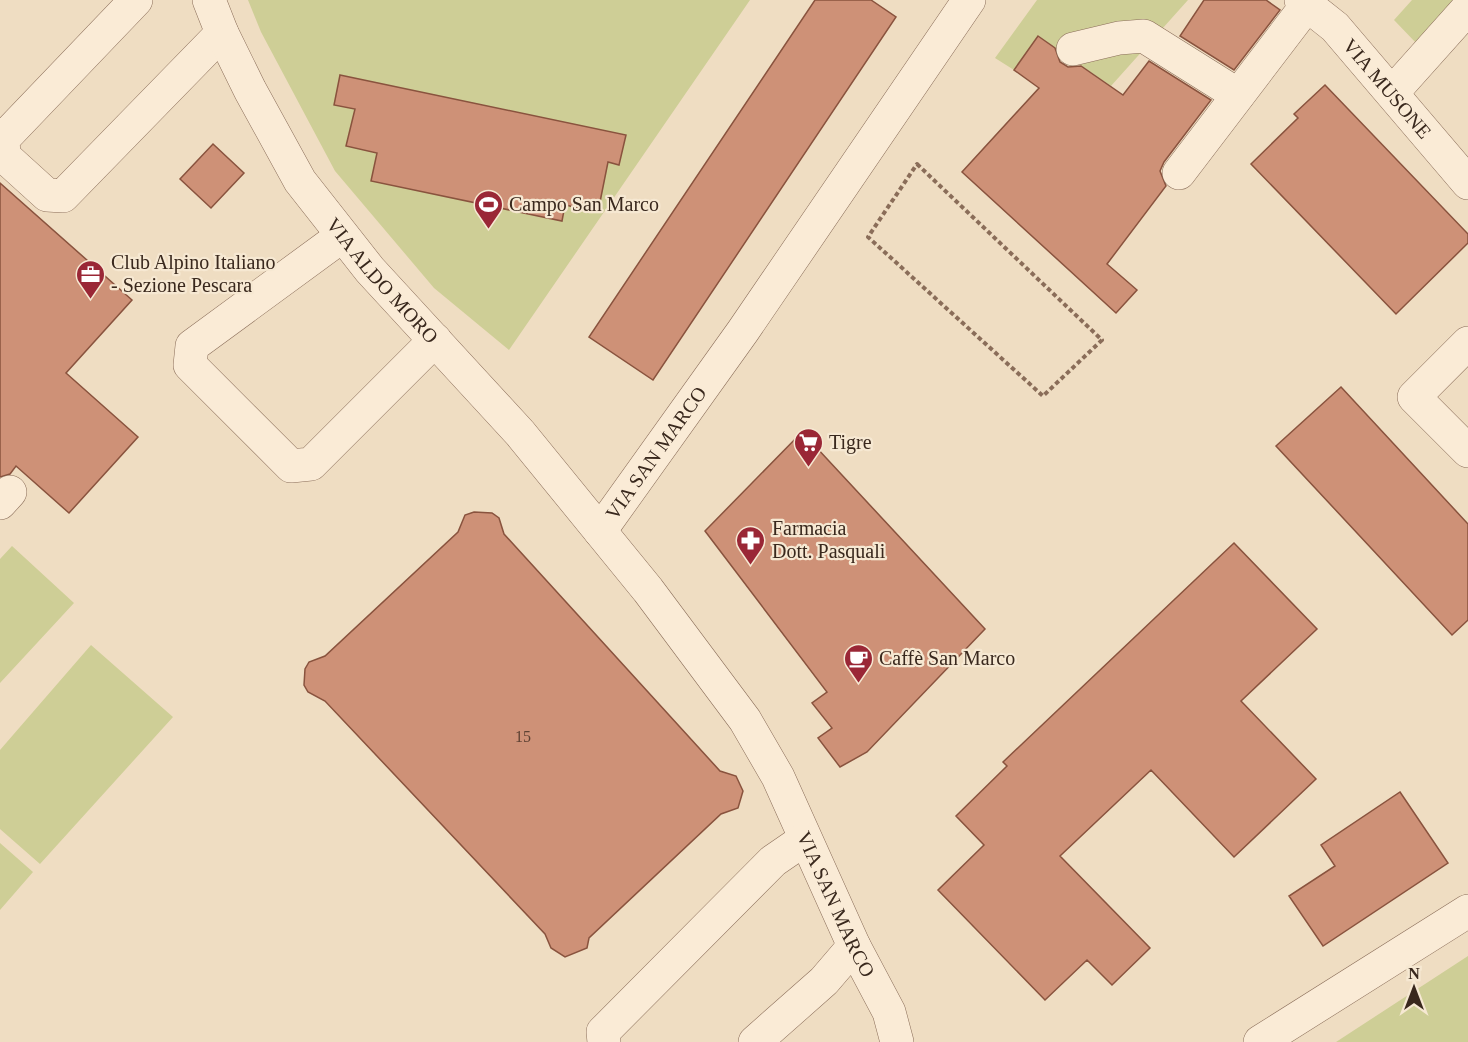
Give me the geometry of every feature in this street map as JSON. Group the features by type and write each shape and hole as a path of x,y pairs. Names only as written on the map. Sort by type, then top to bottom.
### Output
{"street":[{"path":"136,0 3,139 4,156 47,195 63,196 222,33"},
{"name":"VIA ALDO MORO","path":"209,0 222,33 268,125 300,180 342,236 520,433 600,531"},
{"name":"VIA SAN MARCO","path":"920,1042 893,1027 778,777 745,720 648,590 600,531 743,331 969,0"},
{"path":"1179,173 1238,95 1313,4"},
{"name":"VIA MUSONE","path":"1313,4 1468,183"},
{"path":"1392,93 1468,8"},
{"path":"1073,49 1119,38 1144,36 1238,95"},
{"path":"342,236 192,346 190,365 291,466 311,464 435,340"},
{"path":"1468,343 1414,397 1468,451"},
{"path":"604,1042 603,1032 773,861 805,839"},
{"path":"1260,1042 1468,910"},
{"path":"755,1042 824,981 854,946"}],"path":[{"path":"917,164 1102,340 1043,396 868,237 917,164"}],"green space":[{"name":"Campo San Marco","path":"248,0 750,0 509,350 434,288 335,171 261,32"},
{"path":"1037,0 1188,0 1111,86 1038,36 1014,70 995,58"},
{"path":"1412,0 1456,0 1418,45 1394,20"},
{"path":"12,546 74,603 0,683 0,559"},
{"path":"91,645 173,717 40,864 0,829 0,750"},
{"path":"0,843 33,872 0,910"},
{"path":"1468,956 1468,1042 1336,1042"}],"building":[{"path":"815,0 871,0 896,17 653,380 589,337"},
{"path":"1204,0 1266,0 1280,10 1234,70 1180,36"},
{"path":"1038,36 1055,48 1060,62 1068,67 1081,66 1123,95 1149,61 1211,100 1164,162 1160,171 1166,186 1107,264 1137,290 1116,313 962,172 1039,88 1014,70"},
{"path":"340,75 626,135 619,165 608,162 598,212 565,205 562,221 371,181 377,153 346,146 355,109 334,105"},
{"path":"1325,85 1468,234 1468,243 1396,314 1251,164 1298,118 1294,114"},
{"path":"213,144 244,173 211,208 180,179"},
{"path":"0,183 132,300 66,373 138,437 69,513 16,466 10,474 0,477"},
{"path":"1341,387 1468,524 1468,620 1452,635 1276,446"},
{"path":"802,432 985,629 867,752 840,767 818,738 832,728 812,703 827,692 705,531"},
{"path":"474,512 492,513 499,518 504,534 720,771 736,776 743,791 738,808 721,814 589,938 587,948 565,957 551,948 545,934 325,701 308,692 304,685 305,669 309,662 325,656 458,532 465,515"},
{"path":"1234,543 1317,629 1241,701 1316,779 1234,857 1151,770 1060,856 1150,948 1112,985 1087,960 1045,1000 938,890 984,845 956,816 1007,766 1003,762"},
{"path":"1400,792 1448,863 1323,946 1289,896 1335,866 1321,845"}],"place":[{"name":"Campo San Marco","path":"488,230"},
{"name":"Club Alpino Italiano - Sezione Pescara","path":"90,300"},
{"name":"Tigre","path":"808,468"},
{"name":"Farmacia Dott. Pasquali","path":"751,566"},
{"name":"Caffè San Marco","path":"858,684"}]}
